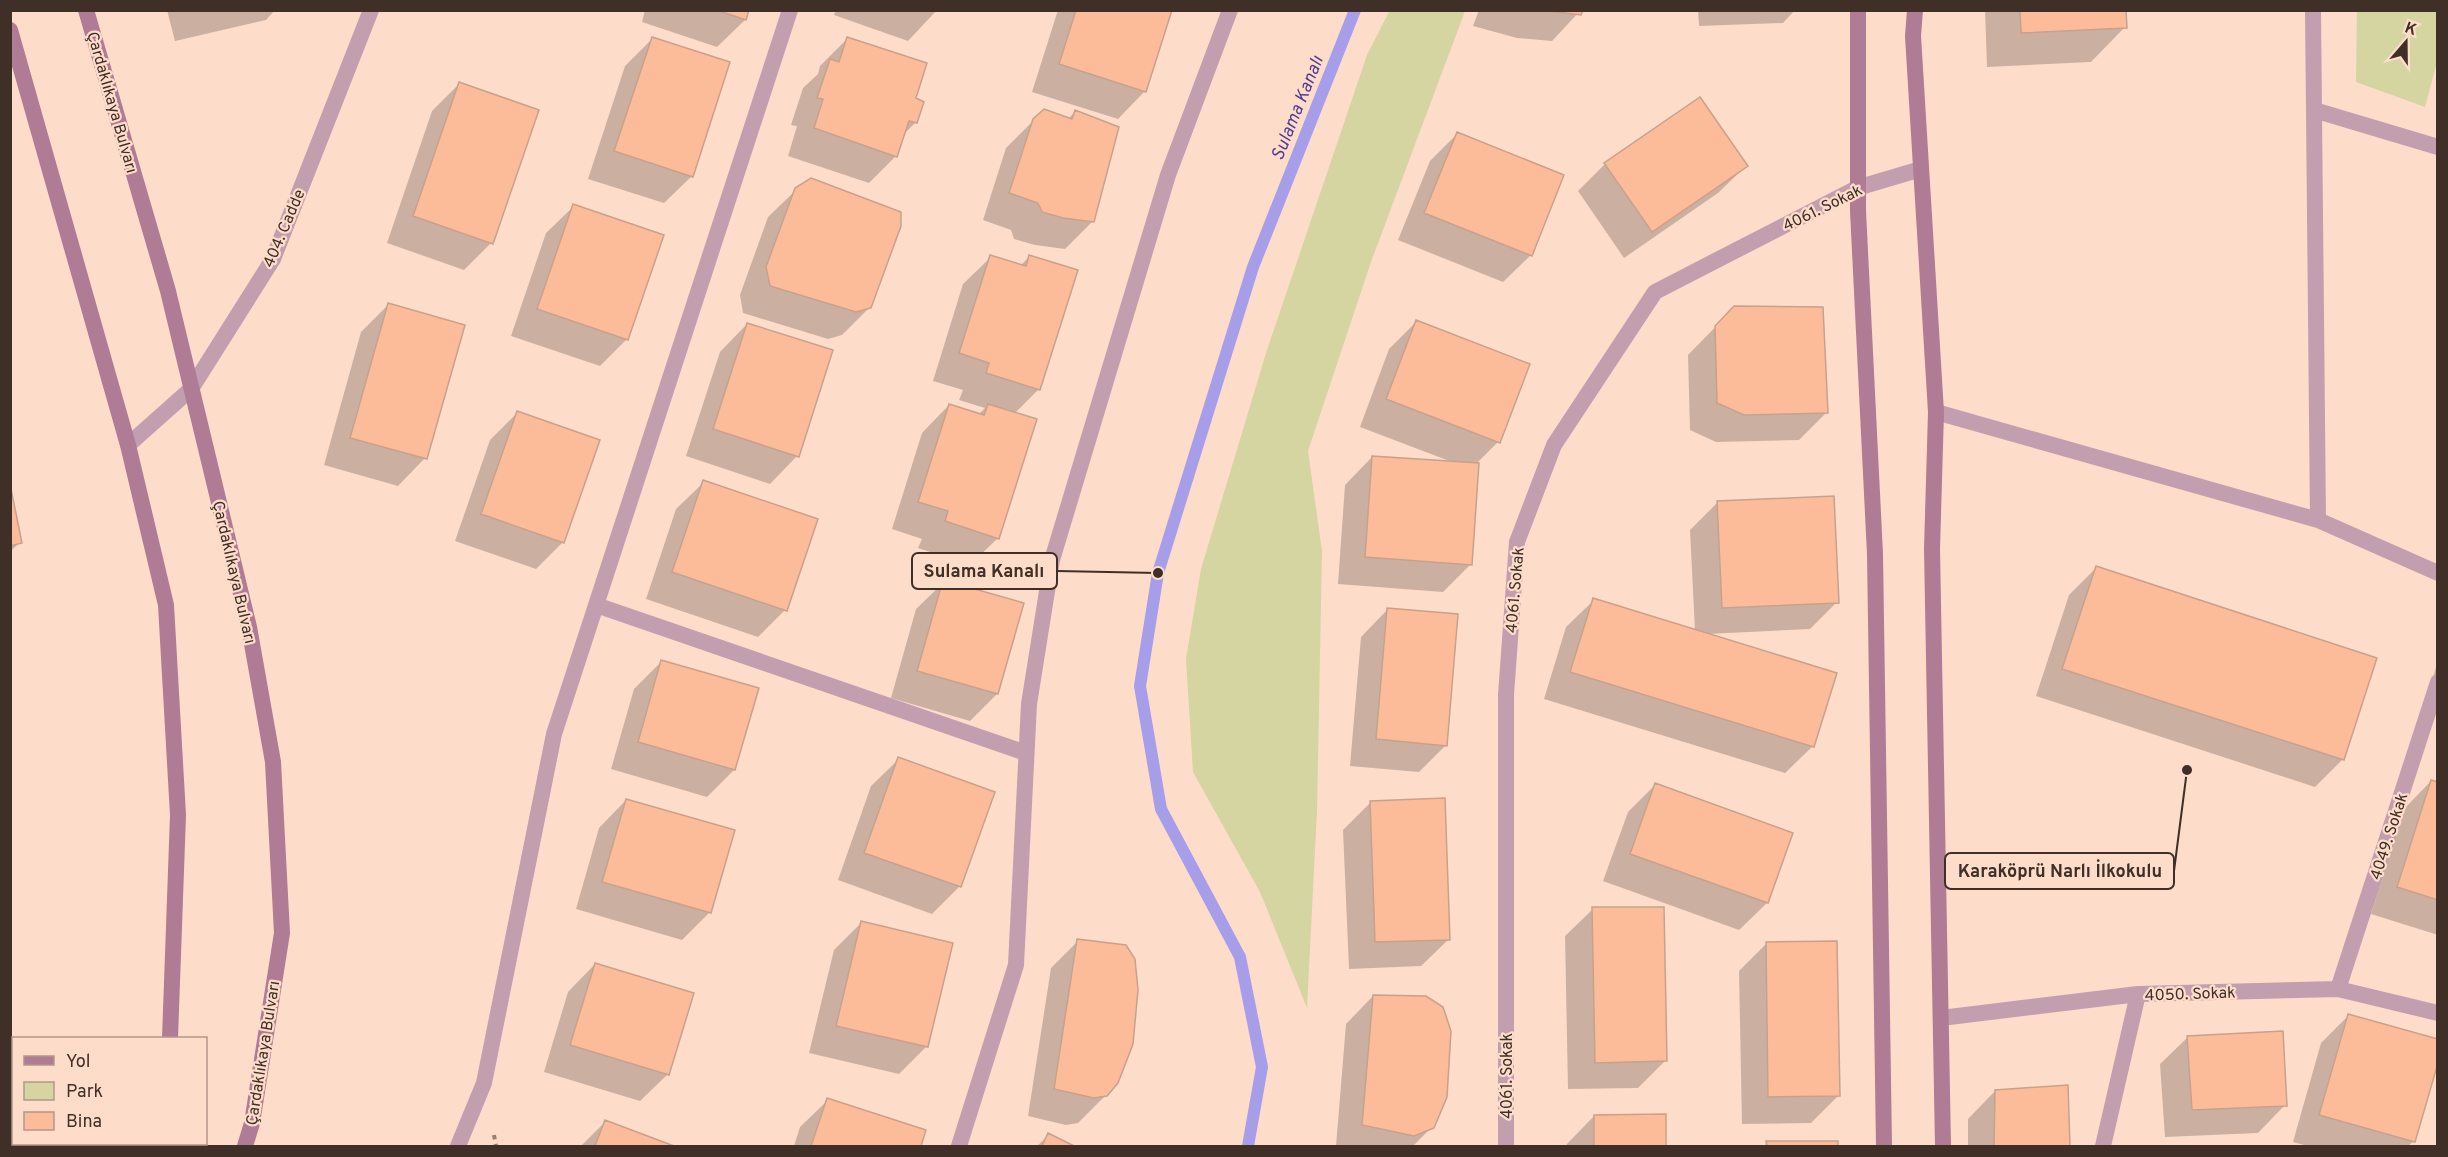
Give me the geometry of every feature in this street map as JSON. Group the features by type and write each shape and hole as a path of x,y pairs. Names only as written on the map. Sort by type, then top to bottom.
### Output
{"main road":[{"name":"Çardaklıkaya Bulvarı","path":"86,10 168,291 249,627 273,762 282,933 252,1123 245,1146"},
{"path":"1858,10 1857,188 1875,554 1884,1146"},
{"path":"1915,10 1913,36 1936,412 1932,549 1943,1146"},
{"path":"10,30 128,445 166,605 178,815 170,1037"}],"street":[{"name":"404. Cadde","path":"128,445 191,389 273,259 371,10"},
{"path":"458,1146 484,1083 554,734 790,10"},
{"path":"959,1146 1016,965 1029,704 1052,560 1168,175 1230,10"},
{"path":"2313,10 2318,520"},
{"path":"2314,110 2438,147"},
{"name":"4061. Sokak","path":"1506,1146 1506,695 1517,542 1554,445 1655,292 1857,188 1921,169"},
{"path":"1936,412 2318,520 2438,573"},
{"path":"596,605 1026,753"},
{"name":"4049. Sokak","path":"2338,989 2438,682"},
{"name":"4050. Sokak","path":"1941,1018 2138,994 2338,989 2438,1013"},
{"path":"2103,1146 2138,994"}],"green space":[{"path":"1390,10 1465,11 1372,259 1308,451 1322,551 1317,811 1307,1008 1260,892 1193,772 1186,659 1201,569 1266,353 1367,55"},
{"path":"2357,11 2437,11 2437,62 2425,107 2356,82"}],"building":[{"path":"716,10 749,10 746,20"},
{"path":"1076,10 1172,10 1146,92 1059,64"},
{"path":"1541,10 1583,10 1581,15"},
{"path":"2020,10 2126,10 2127,28 2021,33"},
{"path":"652,37 730,62 693,177 614,151"},
{"path":"847,37 927,63 916,98 924,102 917,123 909,121 897,157 814,128 823,99 817,98 830,59 839,62"},
{"path":"459,82 539,110 493,244 413,216"},
{"path":"1700,97 1748,166 1652,232 1604,163"},
{"path":"1044,109 1072,119 1075,110 1119,127 1094,222 1063,218 1042,212 1038,203 1009,193 1033,119"},
{"path":"1457,132 1564,175 1532,256 1424,213"},
{"path":"811,178 901,212 901,226 871,308 856,312 770,286 766,267 795,188"},
{"path":"573,204 664,235 628,340 537,309"},
{"path":"990,255 1026,266 1029,255 1078,270 1040,390 986,373 989,363 959,353"},
{"path":"388,303 465,325 427,459 350,438"},
{"path":"1734,306 1823,307 1828,413 1744,415 1717,403 1715,326"},
{"path":"1416,320 1530,364 1500,443 1386,399"},
{"path":"747,323 833,350 799,457 713,429"},
{"path":"949,404 984,415 988,404 1037,419 999,539 945,521 948,511 918,502"},
{"path":"517,411 600,440 564,543 481,514"},
{"path":"1372,456 1479,463 1472,565 1365,557"},
{"path":"703,480 818,519 787,611 672,572"},
{"path":"10,484 22,543 10,546"},
{"path":"1834,496 1839,603 1722,608 1717,501"},
{"path":"2096,566 2377,658 2344,760 2062,669"},
{"path":"943,580 1024,603 998,694 917,671"},
{"path":"1593,598 1837,673 1814,747 1570,672"},
{"path":"1387,608 1458,614 1447,746 1376,739"},
{"path":"661,660 759,688 735,770 638,742"},
{"path":"898,757 995,792 961,887 864,853"},
{"path":"2431,780 2438,782 2438,900 2397,887"},
{"path":"1655,783 1793,833 1768,903 1630,854"},
{"path":"1445,798 1450,940 1375,942 1370,801"},
{"path":"626,799 735,830 711,913 602,882"},
{"path":"1592,907 1664,907 1667,1061 1595,1063"},
{"path":"861,921 953,943 928,1047 836,1026"},
{"path":"1077,939 1126,945 1135,959 1138,990 1133,1044 1118,1083 1107,1096 1094,1098 1054,1089"},
{"path":"1837,941 1840,1096 1768,1097 1766,942"},
{"path":"595,963 694,993 669,1075 570,1045"},
{"path":"1373,995 1426,996 1443,1007 1451,1031 1447,1097 1434,1128 1414,1136 1362,1125"},
{"path":"2348,1014 2438,1039 2438,1063 2415,1142 2319,1115"},
{"path":"2283,1031 2287,1106 2192,1110 2187,1036"},
{"path":"2068,1085 2070,1146 1994,1146 1995,1090"},
{"path":"827,1098 926,1130 921,1146 811,1146"},
{"path":"1666,1114 1666,1146 1594,1146 1594,1115"},
{"path":"605,1120 674,1146 595,1146"},
{"path":"1048,1133 1074,1146 1042,1146"},
{"path":"1766,1141 1838,1141 1838,1146 1767,1146"}],"waterway":[{"name":"Sulama Kanalı","path":"1248,1146 1262,1067 1240,957 1161,809 1140,686 1158,573 1253,267 1355,10"}],"place":[{"name":"Sulama Kanalı","path":"1158,573"},
{"name":"Karaköprü Narlı İlkokulu","path":"2187,770"}]}
